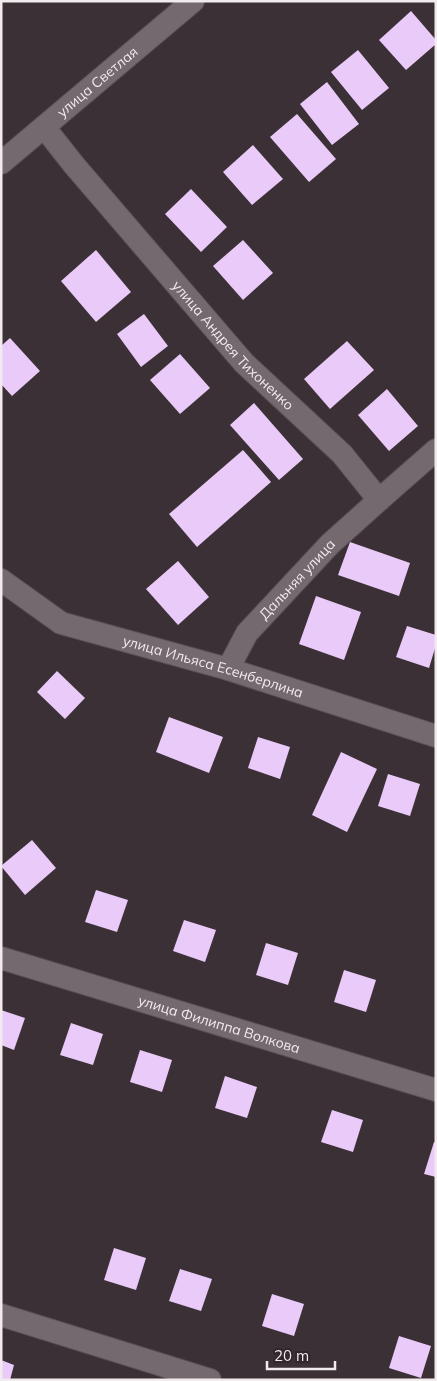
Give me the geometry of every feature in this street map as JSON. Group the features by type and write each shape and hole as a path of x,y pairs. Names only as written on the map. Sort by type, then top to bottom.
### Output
{"street":[{"name":"улица Светлая","path":"1,163 193,1"},
{"name":"улица Андрея Тихоненко","path":"44,126 74,165 244,363 342,454 379,500"},
{"path":"379,500 436,450"},
{"name":"Дальняя улица","path":"228,669 247,633 330,544 379,500"},
{"name":"улица Ильяса Есенберлина","path":"1,580 61,623 228,669 436,736"},
{"name":"улица Филиппа Волкова","path":"1,958 436,1090"},
{"path":"1,1315 210,1380"}],"building":[{"path":"411,11 436,40 436,44 406,70 379,40"},
{"path":"358,50 389,88 362,110 331,72"},
{"path":"327,82 359,124 332,145 300,104"},
{"path":"297,114 336,159 309,182 270,137"},
{"path":"253,145 283,179 252,205 223,172"},
{"path":"191,189 227,227 201,252 165,214"},
{"path":"243,240 273,273 243,300 213,266"},
{"path":"96,250 131,292 96,322 61,281"},
{"path":"144,314 168,346 141,367 117,334"},
{"path":"10,338 40,371 12,396 1,384 1,346"},
{"path":"347,341 374,370 330,409 304,379"},
{"path":"180,354 210,388 180,414 150,380"},
{"path":"387,389 418,426 389,451 358,415"},
{"path":"254,403 303,459 279,480 230,425"},
{"path":"243,450 271,482 197,547 169,514"},
{"path":"350,542 410,563 399,596 338,575"},
{"path":"178,561 209,597 178,625 146,589"},
{"path":"316,596 361,612 344,660 299,644"},
{"path":"407,626 436,635 436,645 429,668 396,657"},
{"path":"57,671 85,698 65,719 37,692"},
{"path":"169,717 223,737 209,773 156,752"},
{"path":"258,737 290,747 280,779 248,768"},
{"path":"341,752 377,769 347,832 312,815"},
{"path":"388,774 420,784 410,816 378,806"},
{"path":"32,840 56,868 25,895 1,866"},
{"path":"96,890 128,900 117,932 85,922"},
{"path":"184,920 216,930 205,962 173,951"},
{"path":"266,943 298,953 288,985 256,975"},
{"path":"344,970 376,980 366,1012 334,1002"},
{"path":"1,1010 25,1018 14,1050 1,1045"},
{"path":"71,1023 103,1034 93,1065 60,1055"},
{"path":"140,1050 172,1060 162,1092 130,1082"},
{"path":"225,1076 257,1087 247,1118 215,1108"},
{"path":"332,1110 363,1120 353,1152 321,1142"},
{"path":"434,1142 436,1142 436,1177 424,1174"},
{"path":"114,1248 146,1258 136,1290 104,1280"},
{"path":"180,1269 212,1279 201,1311 169,1301"},
{"path":"272,1294 304,1304 294,1336 262,1326"},
{"path":"399,1336 431,1346 421,1378 389,1368"},
{"path":"1,1360 14,1365 10,1380 1,1380"}]}
